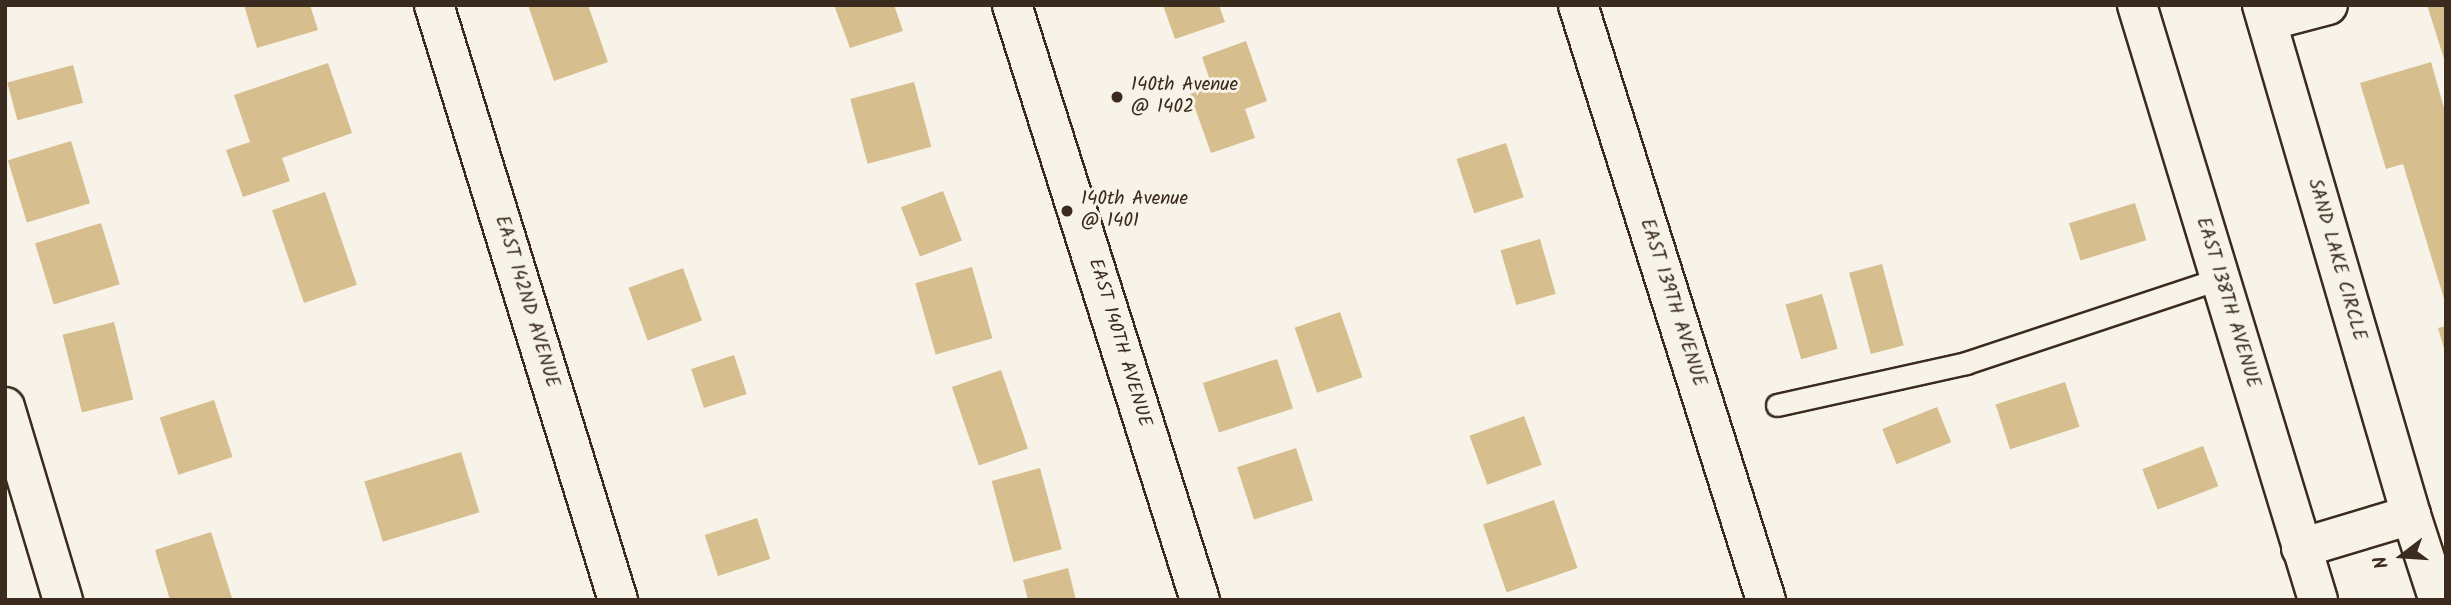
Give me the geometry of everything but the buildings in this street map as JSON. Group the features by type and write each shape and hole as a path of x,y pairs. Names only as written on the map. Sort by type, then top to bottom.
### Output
{"street":[{"name":"EAST 142ND AVENUE","path":"434,5 618,600"},
{"name":"EAST 140TH AVENUE","path":"1012,5 1200,600"},
{"name":"EAST 139TH AVENUE","path":"1578,5 1766,600"},
{"name":"EAST 138TH AVENUE","path":"2137,5 2318,600"},
{"path":"2264,13 2328,5"},
{"name":"SAND LAKE CIRCLE","path":"2264,13 2411,515 2437,595 2446,592"},
{"path":"5,407 63,600"},
{"path":"2301,548 2411,515"}],"lane":[{"path":"1777,405 1966,363 2219,279"}],"place":[{"name":"140th Avenue @ 1402","path":"1117,97"},
{"name":"140th Avenue @ 1401","path":"1067,211"}]}
